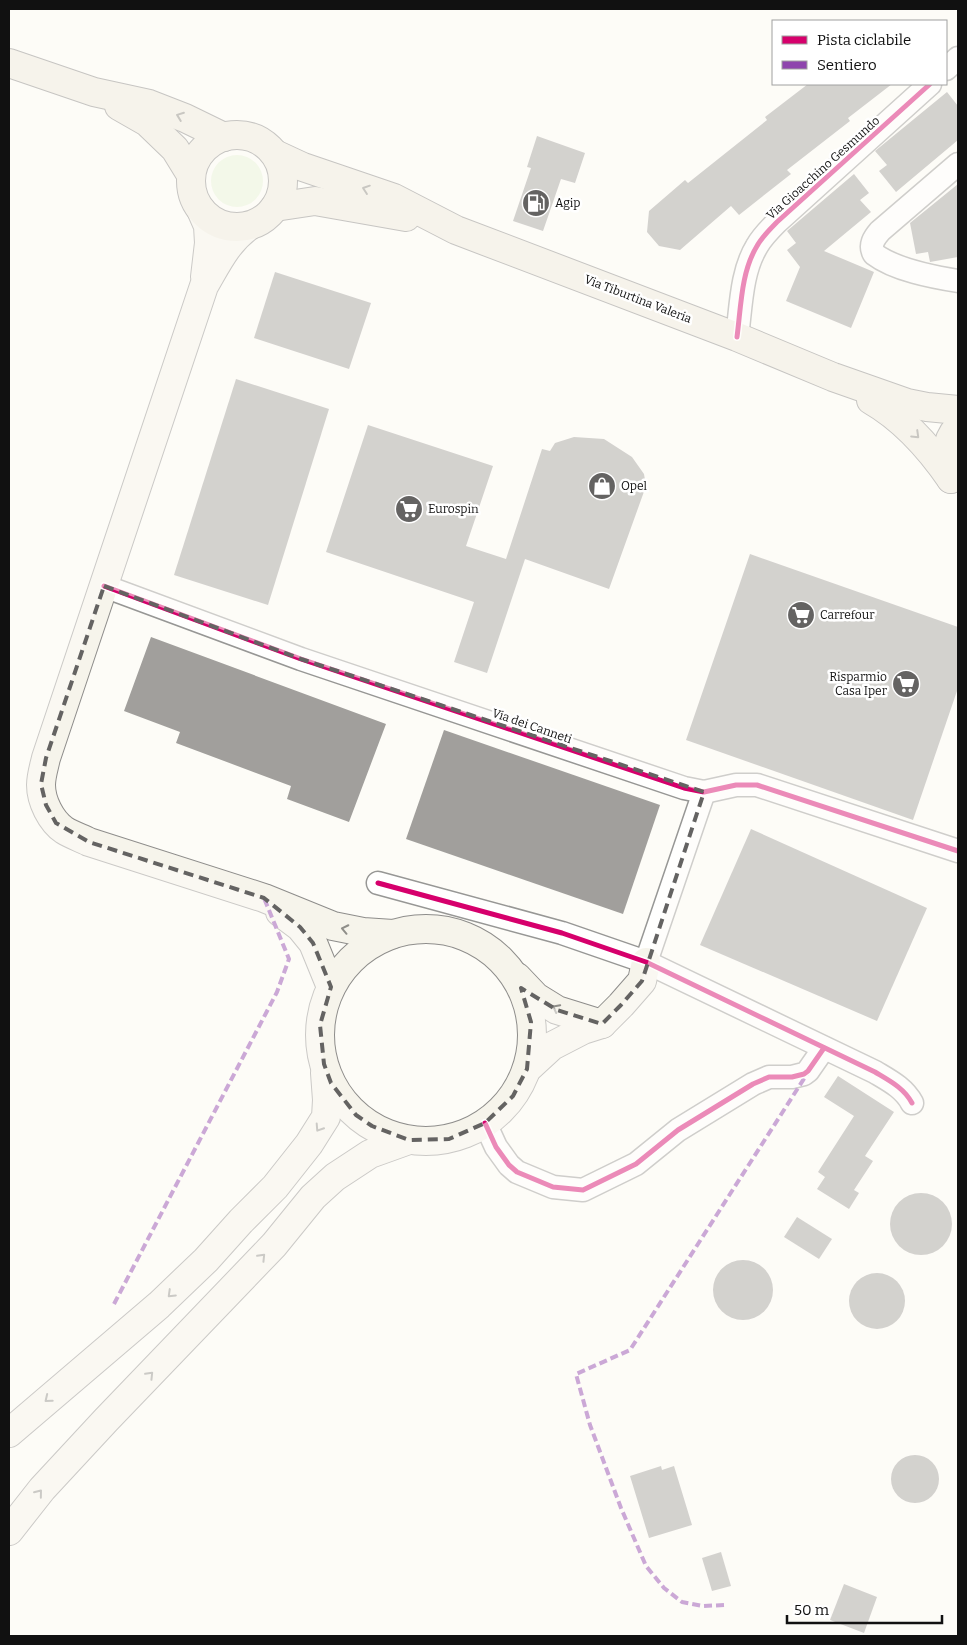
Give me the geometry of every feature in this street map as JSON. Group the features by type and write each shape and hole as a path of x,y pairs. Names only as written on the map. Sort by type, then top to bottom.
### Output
{"main road":[{"name":"Via Tiburtina Valeria","path":"9,63 94,92 149,104 185,118 224,137 244,135 256,139 275,154 304,167 394,198 442,224 737,337 833,377 907,403 958,410"},
{"name":"Via Tiburtina Valeria","path":"94,92 147,122 175,149 191,175 191,187 195,199 202,210"},
{"path":"191,175 195,162 202,151 212,142 224,137"},
{"path":"275,154 279,162 283,181 282,190 275,208"},
{"name":"Via Tiburtina Valeria","path":"249,226 268,216 275,208 315,201 442,224"},
{"path":"202,210 209,218 223,224 238,227 249,226"},
{"path":"202,210 208,226 209,243 204,286"},
{"path":"249,226 238,234 225,249 204,286 46,758 41,784 46,806 56,823 64,830 89,842 264,898 333,926 363,932 393,934 423,929 454,933 482,946 506,966 536,997 557,1010 602,1024"},
{"name":"Via Tiburtina Valeria","path":"833,377 878,404 901,421 929,449 955,484"},
{"name":"Via Tiburtina Valeria","path":"955,484 946,463 947,447 958,427"},
{"path":"264,898 300,927 313,943 331,987"},
{"path":"9,1433 160,1305 206,1260 275,1187 309,1144 326,1117 327,1100 324,1064 320,1045 320,1025 331,987 350,960 363,949 393,934"},
{"path":"527,1069 552,1046 583,1030 602,1024 642,981 646,962"},
{"path":"324,1064 331,1083 342,1100 372,1126 390,1135 409,1140 429,1141 449,1139 467,1133 490,1136 500,1111 513,1096 527,1069 532,1042 531,1022 522,992 506,966"},
{"path":"9,1531 42,1489 274,1245 314,1197 335,1177 370,1154 409,1140"}],"street":[{"path":"947,68 958,58"},
{"name":"Via Gioacchino Gesmundo","path":"737,337 747,272 752,255 761,240 777,222 929,85"},
{"path":"958,164 880,230 874,238 872,245 874,254 898,266 935,277 958,281"},
{"name":"Via dei Canneti","path":"104,586 301,659 684,788 704,792 736,785 757,785 958,851"},
{"path":"646,962 704,792"},
{"path":"378,883 562,933 646,962 890,1081 908,1095 912,1103"},
{"path":"490,1136 509,1166 525,1177 553,1188 584,1190 636,1164 678,1130 752,1084 769,1077 792,1077 804,1074 824,1048"}],"highlighted area":[{"path":"104,586 301,659 704,792 642,981 621,1005 602,1024 557,1010 521,988 531,1022 527,1069 513,1096 485,1123 449,1139 409,1140 372,1126 356,1115 331,1083 324,1064 320,1025 331,987 313,943 300,927 264,898 89,842 56,823 46,805 41,784 46,758"}],"green space":[{"path":"237,155 251,159 259,167 263,181 259,195 251,203 237,207 223,203 215,195 211,181 215,167 223,159"}],"building":[{"path":"807,85 891,85 848,118 850,121 787,170 791,174 739,215 731,206 680,250 659,246 647,232 649,211 685,180 688,183 767,120 765,117"},
{"path":"947,92 958,106 958,140 896,192 879,171 887,165 875,151"},
{"path":"537,136 585,153 575,183 561,179 543,231 513,221 531,168 527,167"},
{"path":"854,174 869,193 860,200 871,212 824,251 874,272 851,328 786,301 800,267 787,250 796,243 787,231"},
{"path":"958,184 958,257 930,262 928,252 916,254 910,223"},
{"path":"275,272 371,303 349,369 254,338"},
{"path":"236,379 329,409 268,605 174,575"},
{"path":"368,425 493,466 466,546 506,559 542,449 550,451 555,443 574,437 604,439 632,457 644,474 646,486 609,589 525,559 487,673 454,662 474,602 326,552"},
{"path":"750,554 958,627 958,688 913,820 686,740"},
{"path":"151,637 386,724 349,822 287,799 291,786 176,743 180,732 124,711"},
{"path":"444,730 660,805 623,914 406,839"},
{"path":"751,829 927,908 877,1021 700,945"},
{"path":"838,1076 894,1112 865,1156 873,1161 854,1190 859,1193 849,1209 817,1189 825,1177 818,1172 854,1116 824,1097"},
{"path":"921,1193 933,1195 943,1202 950,1212 952,1224 950,1236 943,1246 933,1253 921,1255 909,1253 899,1246 892,1236 890,1224 892,1212 899,1202 909,1195"},
{"path":"797,1217 832,1239 819,1259 784,1237"},
{"path":"743,1260 760,1265 768,1273 773,1290 768,1307 760,1315 743,1320 726,1315 718,1307 713,1290 718,1273 726,1265"},
{"path":"871,1273 883,1273 897,1281 905,1295 903,1312 897,1321 883,1329 871,1329 861,1324 854,1317 849,1307 849,1295 854,1285 861,1278"},
{"path":"910,1455 920,1455 932,1462 939,1474 939,1484 932,1496 920,1503 910,1503 902,1499 895,1492 891,1484 891,1474 895,1466 902,1459"},
{"path":"661,1466 662,1470 674,1466 692,1525 649,1538 630,1476"},
{"path":"721,1552 731,1586 712,1591 702,1558"},
{"path":"844,1584 877,1597 864,1633 830,1620"}],"marked path":[{"path":"114,1304 277,992 289,959 264,898"},
{"path":"724,1605 703,1606 682,1602 664,1588 646,1566 621,1508 590,1425 576,1374 630,1350 807,1074"}],"cycle path":[{"path":"737,337 745,278 752,256 761,239 777,222 929,85"},
{"path":"104,586 301,659 684,788 704,792 736,785 757,785 958,851"},
{"path":"378,883 562,933 646,962 875,1072 901,1089 912,1103"},
{"path":"485,1123 496,1147 509,1165 517,1172 553,1187 583,1190 636,1164 678,1130 753,1084 769,1077 792,1077 804,1074 824,1048"}],"place":[{"name":"Agip","path":"536,203"},
{"name":"Opel","path":"602,486"},
{"name":"Eurospin","path":"409,509"},
{"name":"Carrefour","path":"801,615"},
{"name":"Risparmio Casa Iper","path":"906,684"}]}
